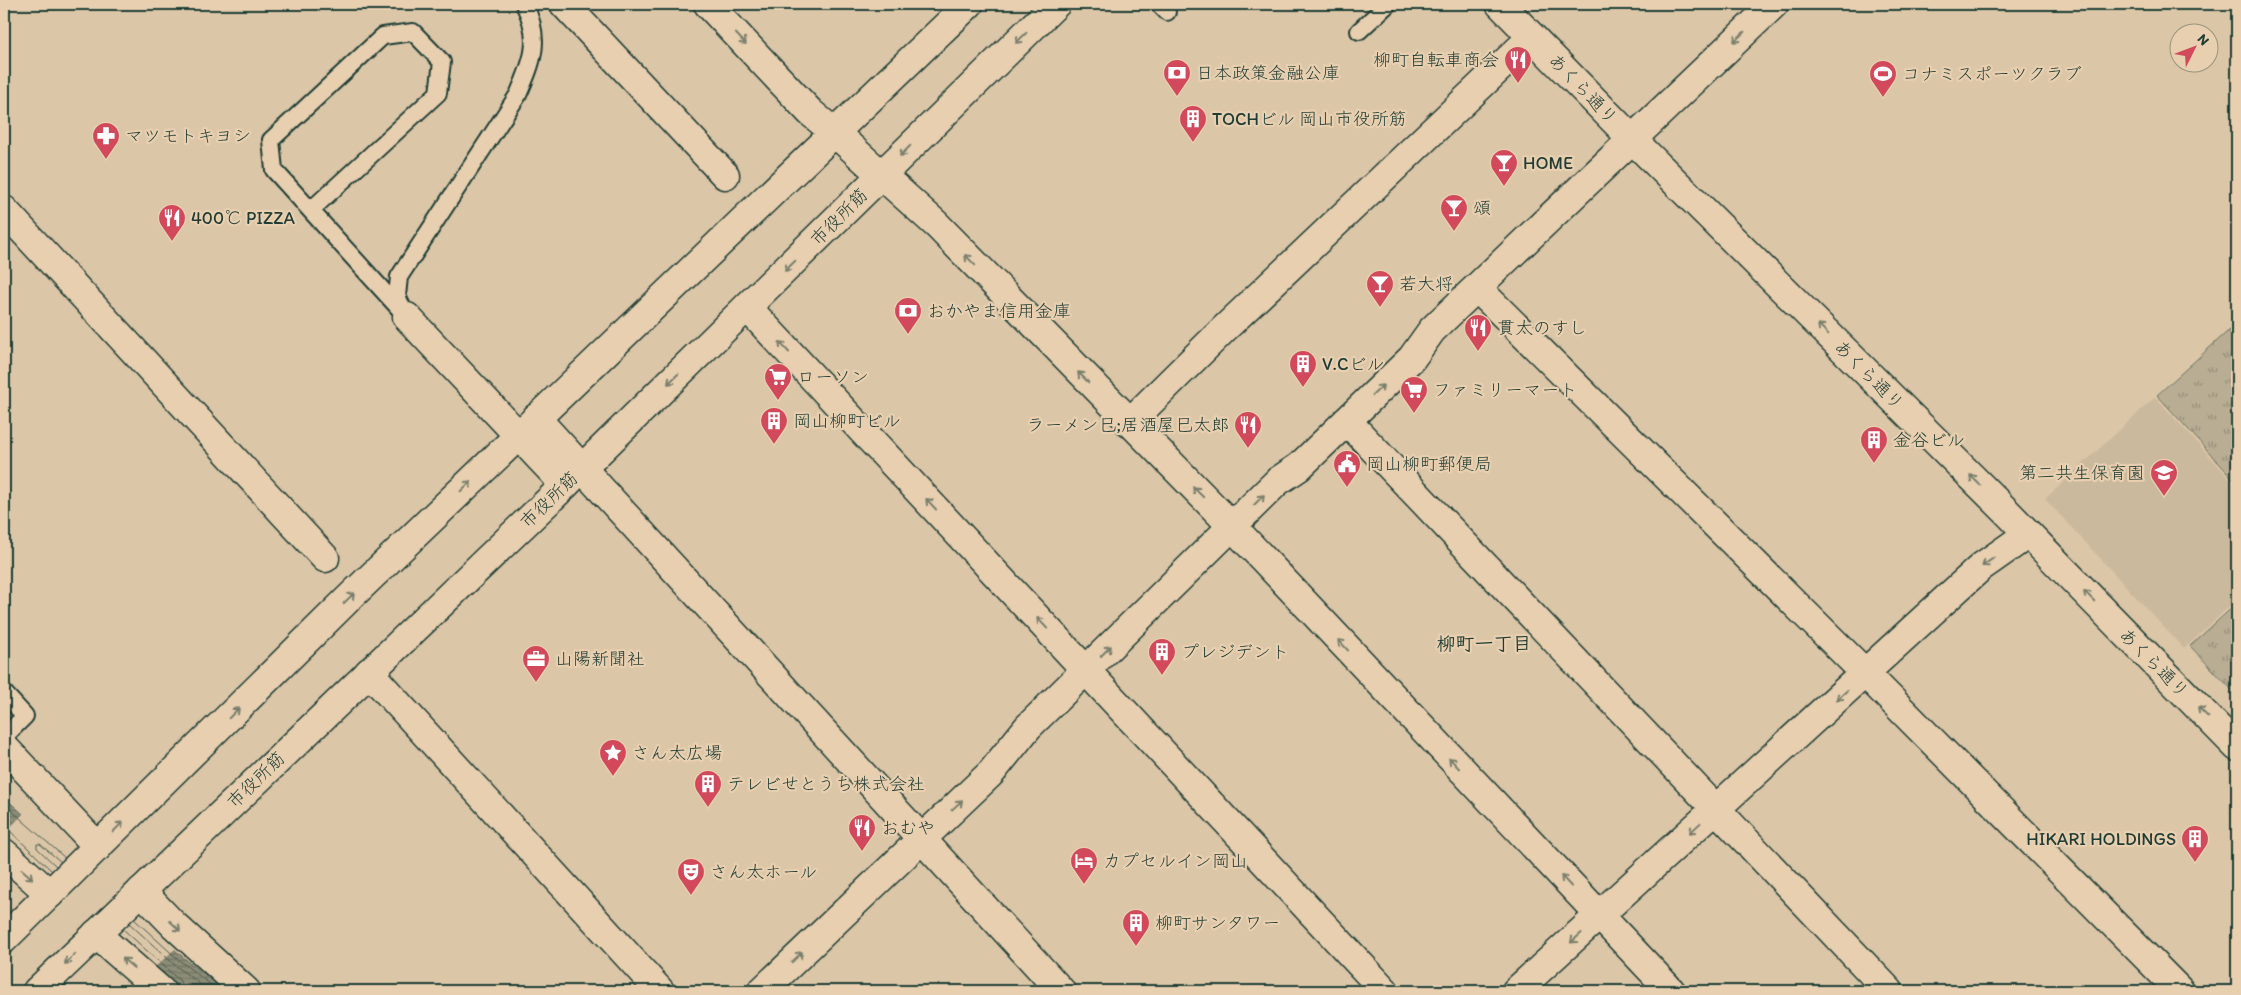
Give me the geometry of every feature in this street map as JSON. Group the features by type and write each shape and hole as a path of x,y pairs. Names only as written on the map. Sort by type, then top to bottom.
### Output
{"street":[{"path":"564,4 726,175"},
{"path":"708,4 810,112 937,225 1232,526 1599,917 1671,991"},
{"path":"4,939 527,427 969,4"},
{"name":"市役所筋","path":"37,991 573,477 1056,4"},
{"name":"あくら通り","path":"1500,4 1633,140 2028,534 2237,747"},
{"path":"762,991 991,773 1028,727 1278,481 1299,467 1412,358 1432,330 1774,4"},
{"path":"1129,423 1224,329 1532,37"},
{"path":"4,210 325,558"},
{"path":"1477,288 1866,674 2180,991"},
{"path":"747,307 1385,991"},
{"path":"407,317 527,427 921,838 1062,991"},
{"path":"1348,421 1889,991"},
{"path":"1516,991 1982,567 2028,534"},
{"path":"369,672 660,991"},
{"path":"4,747 90,854"},
{"path":"4,854 54,889"},
{"path":"135,897 174,925 246,991"},
{"path":"100,931 160,991"}],"lane":[{"path":"407,317 397,296 399,277 518,95 532,64 535,41 533,20 524,4"},
{"path":"1360,31 1388,4"},
{"path":"311,210 438,93 442,62 413,32 383,36 271,140 274,170 407,317"},
{"path":"4,693 25,716 4,737"}],"shaded area":[{"path":"2155,397 2237,486 2237,599 2184,649 2045,499"}],"green space":[{"path":"2237,323 2237,483 2157,395"},
{"path":"2237,603 2237,695 2190,646"}],"water":[{"path":"4,797 183,957 226,991 174,991 4,832"}],"pier":[{"path":"25,812 176,948 151,971 4,834"}],"place":[{"name":"柳町自転車商会","path":"1518,84"},
{"name":"日本政策金融公庫","path":"1177,97"},
{"name":"コナミスポーツクラブ","path":"1883,98"},
{"name":"TOCHビル 岡山市役所筋","path":"1193,143"},
{"name":"マツモトキヨシ","path":"106,160"},
{"name":"HOME","path":"1504,187"},
{"name":"頌","path":"1454,232"},
{"name":"400℃ PIZZA","path":"172,242"},
{"name":"若大将","path":"1380,308"},
{"name":"おかやま信用金庫","path":"908,335"},
{"name":"貫太のすし","path":"1478,352"},
{"name":"V.Cビル","path":"1303,388"},
{"name":"ローソン","path":"778,401"},
{"name":"ファミリーマート","path":"1414,414"},
{"name":"岡山柳町ビル","path":"774,445"},
{"name":"ラーメン巳;居酒屋巳太郎","path":"1248,449"},
{"name":"金谷ビル","path":"1874,464"},
{"name":"岡山柳町郵便局","path":"1347,488"},
{"name":"第二共生保育園","path":"2164,497"},
{"name":"プレジデント","path":"1162,676"},
{"name":"山陽新聞社","path":"536,683"},
{"name":"さん太広場","path":"613,777"},
{"name":"テレビせとうち株式会社","path":"708,808"},
{"name":"おむや","path":"862,852"},
{"name":"HIKARI HOLDINGS","path":"2195,863"},
{"name":"カプセルイン岡山","path":"1084,885"},
{"name":"さん太ホール","path":"691,896"},
{"name":"柳町サンタワー","path":"1136,947"}],"district":[{"name":"柳町一丁目","path":"1484,643"}]}
